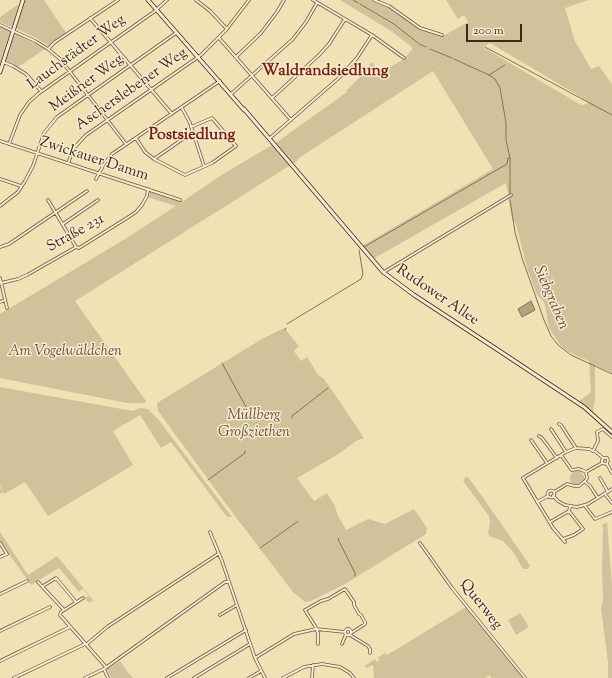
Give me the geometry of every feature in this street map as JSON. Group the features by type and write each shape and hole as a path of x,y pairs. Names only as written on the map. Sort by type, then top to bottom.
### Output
{"street":[{"path":"0,72 23,0"},
{"path":"48,49 55,42 118,0"},
{"name":"Rudower Allee","path":"148,0 270,138 383,272 419,299 584,407 612,432"},
{"name":"Lauchstädter Weg","path":"9,144 15,125 21,113 41,90 111,42 167,0"},
{"path":"196,0 210,11 228,29"},
{"name":"Ascherslebener Weg","path":"68,163 72,151 81,139 199,57 228,29 249,0"},
{"path":"236,57 262,33 284,0"},
{"path":"313,0 372,35 404,58"},
{"path":"374,0 393,8 420,28 442,35"},
{"path":"231,94 297,34 310,17 317,2"},
{"path":"90,18 172,114"},
{"path":"272,98 319,55 329,44 345,19"},
{"path":"0,25 13,30 48,49 60,59 126,144"},
{"name":"Meißner Weg","path":"0,206 22,187 29,175 42,139 52,122 62,112 177,33"},
{"path":"270,138 346,70 372,35"},
{"path":"219,38 291,120"},
{"path":"3,62 26,74 41,90"},
{"path":"96,179 110,156 220,82"},
{"path":"182,108 193,132 204,166"},
{"path":"136,138 145,152 154,159 185,175 218,159 236,146 212,118 191,128"},
{"path":"154,159 193,132"},
{"name":"Zwickauer Damm","path":"0,141 180,200"},
{"path":"0,178 22,187"},
{"name":"Straße 231","path":"1,283 23,277 76,247 79,248 136,212 146,198 148,189"},
{"path":"0,247 9,244 87,191"},
{"path":"383,272 511,195"},
{"path":"48,200 76,247"},
{"path":"63,224 98,200"},
{"path":"0,278 8,308"},
{"path":"0,302 5,300"},
{"path":"558,424 561,425 576,448"},
{"path":"551,429 566,452"},
{"path":"593,451 598,441 597,432 602,429 612,437"},
{"path":"539,436 556,458"},
{"path":"531,440 547,463"},
{"path":"565,542 559,536 536,501 523,478 566,452 576,448 584,448 593,451 608,460"},
{"path":"562,455 572,470 580,469 586,472"},
{"path":"606,464 612,457"},
{"path":"602,463 603,458"},
{"path":"586,472 602,463 606,464 612,473"},
{"path":"548,496 549,491 551,490 554,492 567,484 577,486 585,481 586,472"},
{"path":"600,478 608,492"},
{"path":"585,481 598,498"},
{"path":"553,496 558,502 570,507 577,507 585,505 612,490"},
{"path":"553,496 554,492"},
{"path":"605,494 612,503"},
{"path":"537,502 548,496 553,496"},
{"path":"585,505 596,520 612,512"},
{"path":"550,522 569,511 570,507"},
{"path":"563,539 584,529 569,511"},
{"path":"210,532 222,561 255,658 265,678"},
{"path":"0,543 7,554 0,557"},
{"name":"Querweg","path":"420,543 452,588 525,678"},
{"path":"14,678 86,644 107,627 218,554"},
{"path":"43,586 56,578 76,602"},
{"path":"0,594 27,581"},
{"path":"38,582 64,610"},
{"path":"85,678 105,668 225,582 228,582"},
{"path":"255,658 294,634 316,629 350,634 365,624 366,622 359,614 354,602 344,589 328,599 321,601 305,610 316,629 318,644"},
{"path":"83,598 61,612 61,616 105,668 108,678"},
{"path":"220,615 237,605"},
{"path":"0,630 50,607"},
{"path":"0,661 70,628"},
{"path":"167,678 246,630"},
{"path":"346,633 348,630 350,634 368,646 370,653"},
{"path":"342,644 346,633"},
{"path":"194,678 250,644"},
{"path":"283,678 304,667 322,664 336,666 347,671 354,678"},
{"path":"312,665 312,678"},
{"path":"249,678 261,671"}],"green space":[{"path":"44,0 66,33 49,46 17,29 16,27 24,1"},
{"name":"Am Vogelwäldchen","path":"340,0 371,0 384,4 421,30 437,34 438,36 443,36 468,22 464,15 458,19 446,0 588,0 565,8 575,41 591,69 599,66 612,84 612,373 595,365 595,399 593,413 578,402 591,392 589,361 566,350 560,345 549,328 545,305 537,295 527,268 516,224 512,219 506,183 373,259 362,246 493,169 433,71 299,158 297,161 75,301 146,401 145,403 127,403 0,378 0,314 125,239 176,206 147,197 148,190 182,201 185,200 220,176 277,142 347,92 346,91 372,62 380,73 404,59 413,48 391,31","holes":["490,43 589,102 581,105 483,47"]},
{"path":"19,4 13,26 11,27 0,22 0,17"},
{"path":"0,27 10,31 10,33 0,65"},
{"path":"14,34 45,49 18,67 7,62 6,60"},
{"name":"Müllberg Großziethen","path":"284,328 299,346 294,351 301,361 307,357 318,375 327,383 364,438 356,441 337,455 297,478 314,501 327,493 346,530 368,519 385,524 414,509 427,528 426,534 345,584 311,601 305,602 293,592 232,512 158,411 157,403 262,339"},
{"path":"0,387 133,411 139,408 148,409 158,419 232,517 227,517 171,442 161,448 140,415 113,431 133,465 48,516 25,482 4,494 3,492 0,494 0,488 2,489 0,486"},
{"path":"577,471 582,473 584,478 582,483 577,485 572,483 570,478 572,473"},
{"path":"468,477 529,564 530,566 528,569 523,569 514,553 503,541 489,536 489,516 463,480"},
{"path":"607,522 612,585 612,678 608,678 608,662 601,608 603,600 602,525"},
{"path":"0,532 28,575 57,556 93,600 89,603 85,598 89,596 83,589 79,592 59,568 31,585 0,541"},
{"path":"466,607 524,678 491,678 490,675 485,678 374,678 373,665 367,668 364,665 375,659 377,662 379,660 378,656 379,657 385,653 387,655"},
{"path":"520,613 529,627 516,635 508,620"},
{"path":"120,661 133,678 111,678 107,669"}],"shaded area":[{"path":"531,301 535,310 522,317 518,309"}],"waterway":[{"path":"353,0 358,3"},
{"path":"360,4 394,24 418,43"},
{"name":"Siebgraben","path":"419,44 426,47"},
{"path":"485,47 612,115"},
{"name":"Siebgraben","path":"430,49 452,58"},
{"name":"Siebgraben","path":"454,59 489,75 495,79 500,88 506,123 506,140 510,158 510,193"},
{"path":"489,75 505,65"},
{"path":"364,247 507,164 508,158 510,158"},
{"name":"Siebgraben","path":"510,200 515,232 522,258 551,336 558,345 571,355 612,374"},
{"path":"287,324 361,279 363,274 359,250"},
{"path":"222,363 246,407 245,409"},
{"path":"292,418 292,416 328,388"},
{"path":"208,480 245,453 245,451"},
{"path":"260,548 298,522"},
{"path":"339,538 338,539 355,573 355,576"}],"district":[{"name":"Waldrandsiedlung","path":"325,72"},
{"name":"Postsiedlung","path":"192,136"}]}
